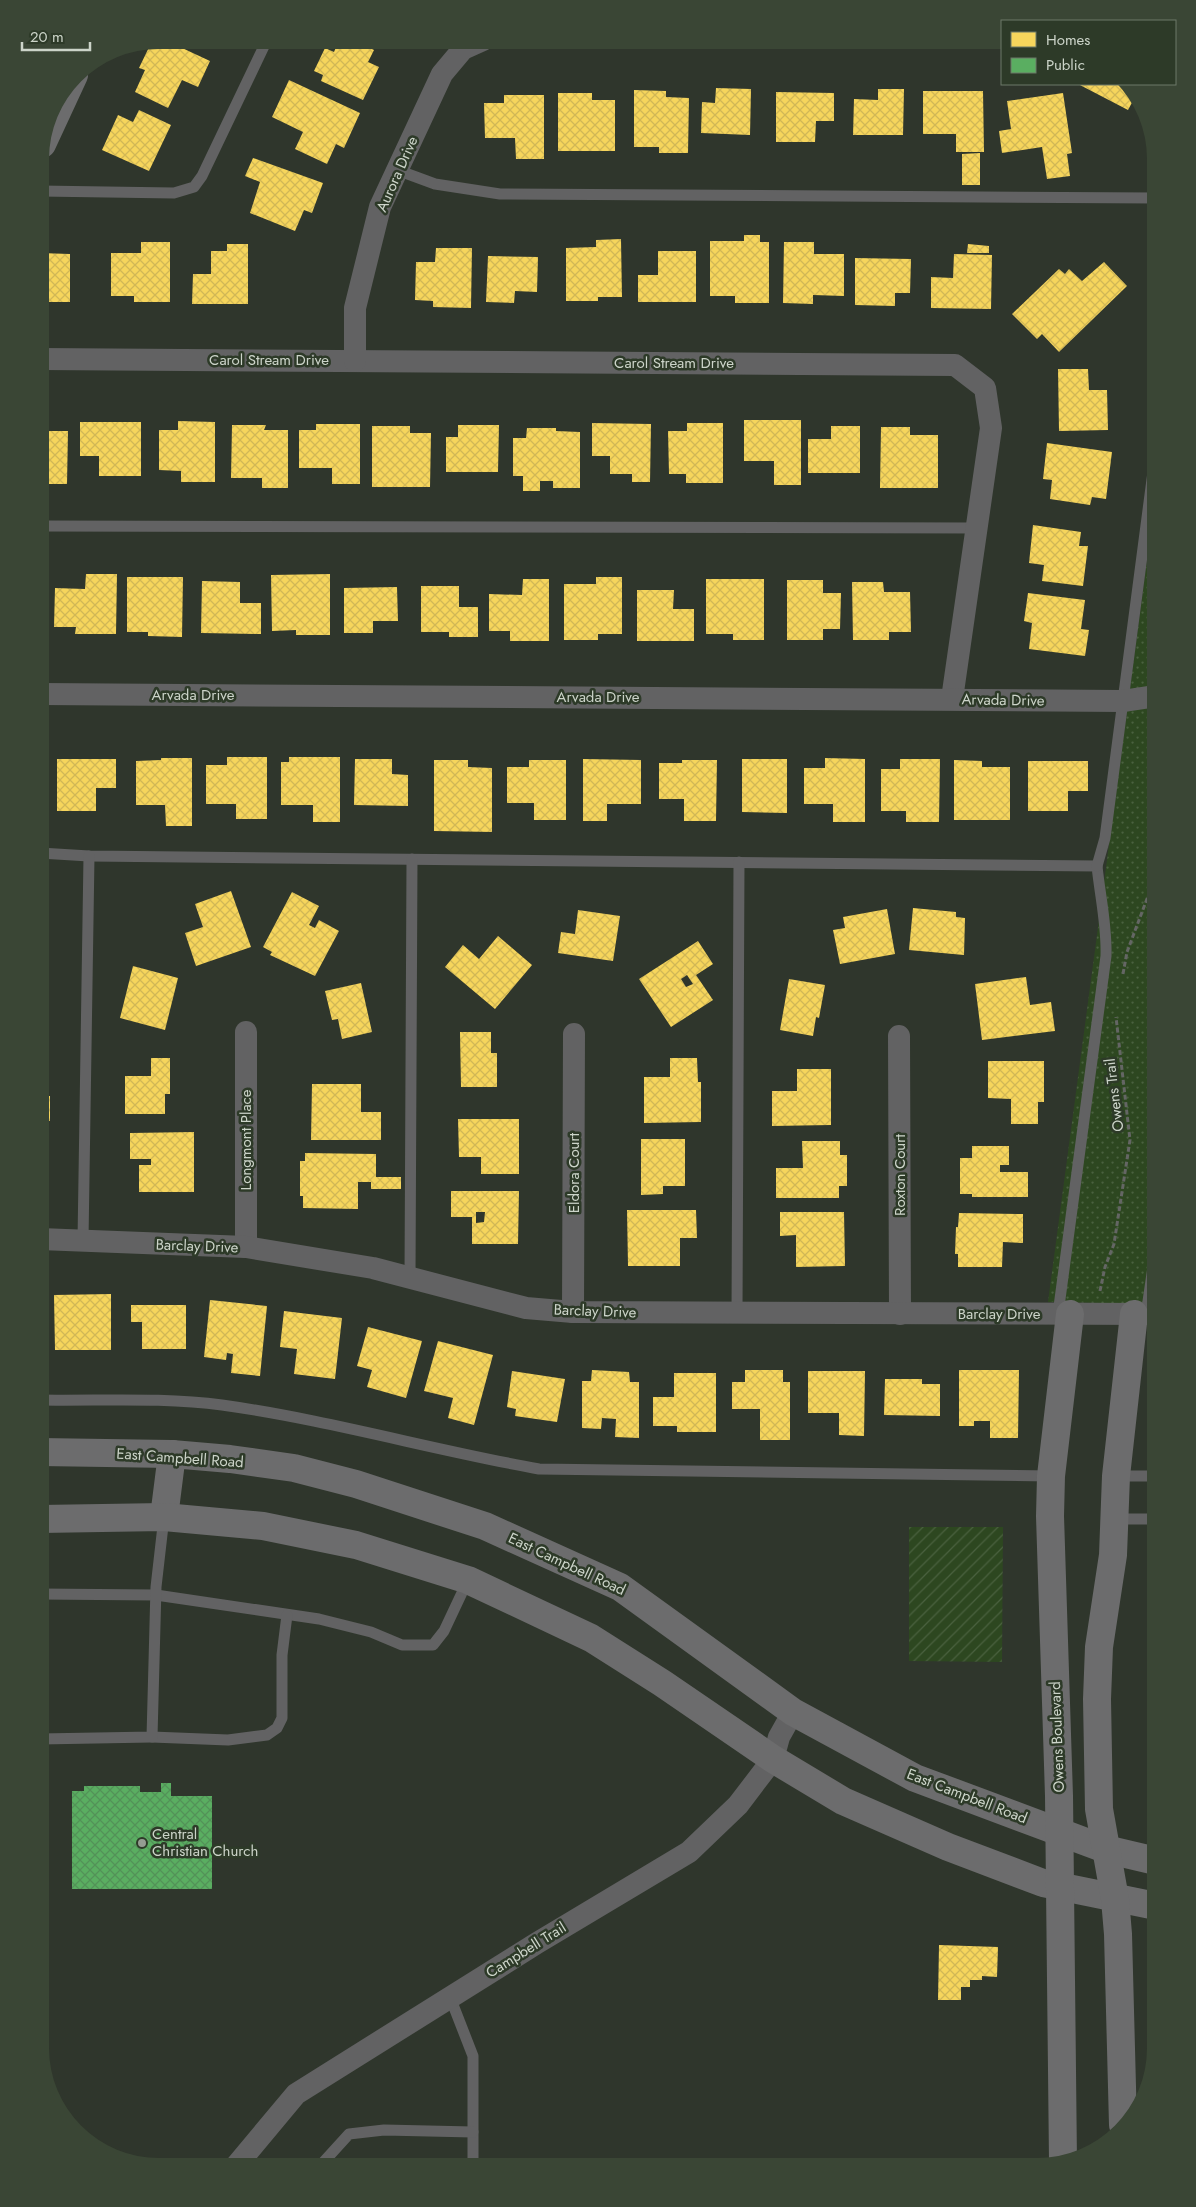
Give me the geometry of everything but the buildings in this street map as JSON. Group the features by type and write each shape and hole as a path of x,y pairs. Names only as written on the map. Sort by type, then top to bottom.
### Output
{"main road":[{"name":"Owens Boulevard","path":"1063,2155 1060,1832 1050,1476 1064,1314"},
{"path":"1123,2117 1118,1944 1115,1900 1099,1809 1097,1699 1099,1647 1113,1555 1116,1476 1145,1314"},
{"name":"East Campbell Road","path":"49,1452 172,1454 230,1459 294,1468 356,1484 485,1526 620,1587 793,1712 914,1778 1106,1849 1147,1859"},
{"path":"164,1517 172,1454"},
{"path":"49,1519 164,1517 272,1528 356,1545 468,1580 591,1638 662,1683 773,1759 843,1801 948,1847 1061,1888 1147,1905"}],"street":[{"name":"Aurora Drive","path":"354,361 354,308 380,207 442,74 463,49"},
{"name":"Carol Stream Drive","path":"49,359 955,365 985,388 991,428 952,699"},
{"name":"Arvada Drive","path":"49,694 1123,701 1147,697"},
{"name":"Longmont Place","path":"246,1032 246,1248"},
{"name":"Eldora Court","path":"573,1312 574,1034"},
{"name":"Roxton Court","path":"899,1036 900,1314"},
{"name":"Barclay Drive","path":"49,1239 246,1248 373,1268 526,1308 573,1312 1145,1314"},
{"name":"Campbell Trail","path":"243,2158 296,2094 689,1852 738,1805 773,1759 779,1737 793,1712"}],"lane":[{"path":"49,190 174,193 194,187 202,176 264,49"},
{"path":"397,170 435,184 500,194 1147,198"},
{"path":"1064,1314 1106,956 1107,929 1100,896 1097,866 1104,838 1147,518"},
{"path":"49,526 977,528"},
{"path":"49,854 89,856 1097,866"},
{"path":"83,1241 89,856"},
{"path":"410,1278 412,859"},
{"path":"737,1313 739,862"},
{"path":"1145,1314 1147,1302"},
{"path":"49,1400 164,1401 220,1405 297,1417 457,1454 539,1469 1050,1476"},
{"path":"1116,1476 1147,1476"},
{"path":"152,1737 156,1595 164,1517"},
{"path":"1114,1519 1147,1519"},
{"path":"49,1594 156,1595 319,1619 371,1632 402,1645 433,1645 444,1631 468,1580"},
{"path":"49,1739 152,1737 228,1740 268,1735 277,1728 282,1718 282,1655 288,1614"},
{"path":"450,1998 473,2056 473,2158"},
{"path":"328,2158 349,2134 384,2130 473,2132"}],"path":[{"path":"1122,979 1127,952 1147,899"},
{"name":"Owens Trail","path":"1098,1314 1101,1282 1114,1244 1130,1140 1116,1014"}],"green space":[{"path":"1147,560 1147,1304 1048,1302"},
{"path":"909,1527 1003,1527 1002,1662 909,1661"}],"place":[{"name":"Central Christian Church","path":"142,1843"}]}
